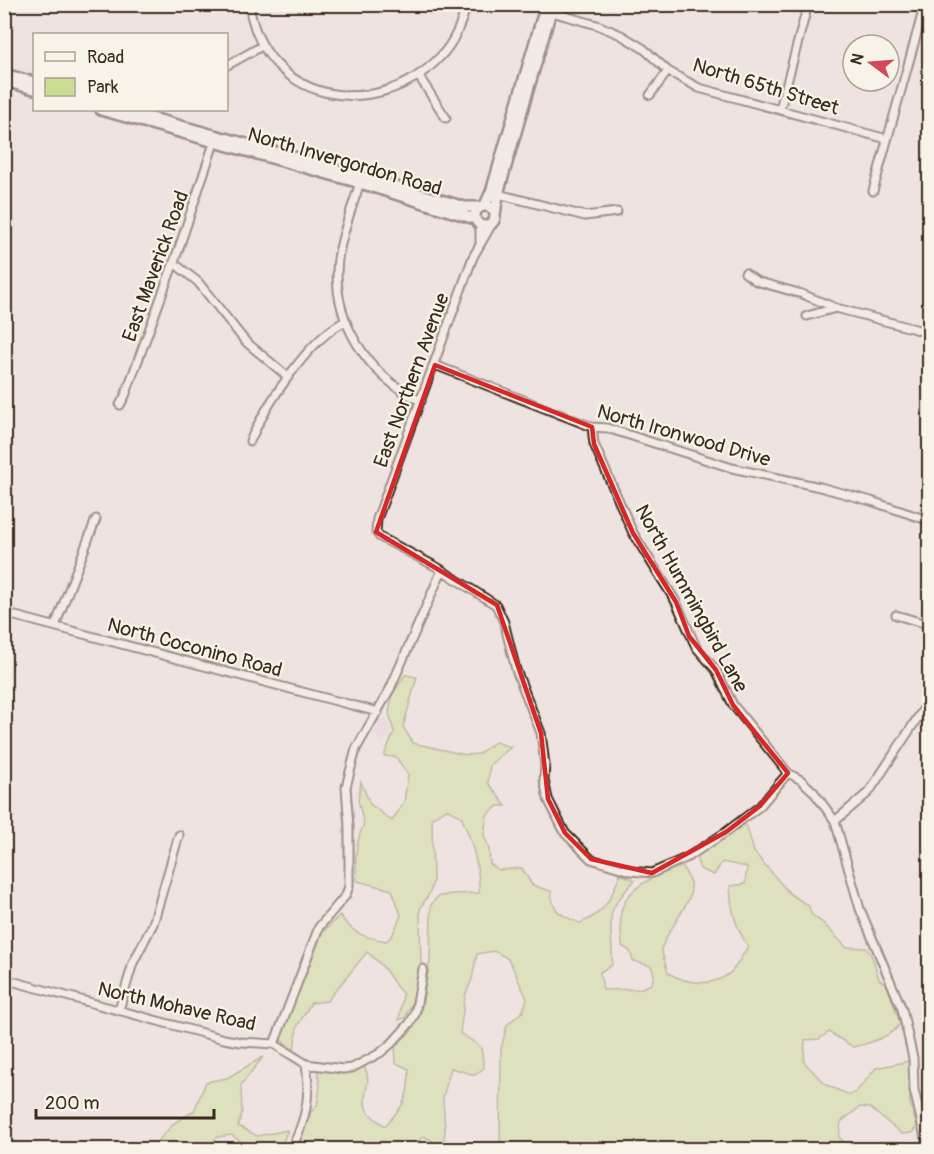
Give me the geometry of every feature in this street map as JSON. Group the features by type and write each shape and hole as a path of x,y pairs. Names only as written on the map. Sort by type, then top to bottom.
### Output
{"street":[{"path":"60,4 76,4"},
{"path":"249,4 262,46 274,62 291,77 315,89 345,96 376,94 391,90 418,75 441,57 455,36 467,4"},
{"path":"780,109 808,4"},
{"path":"873,191 925,4"},
{"path":"494,219 495,193 549,8"},
{"name":"North 65th Street","path":"549,8 621,35 644,49 668,71 699,88 887,139"},
{"path":"228,65 262,46"},
{"path":"650,95 668,71"},
{"path":"4,74 33,82"},
{"path":"418,75 446,118"},
{"path":"4,81 33,89"},
{"name":"North Invergordon Road","path":"105,111 216,139"},
{"name":"North Invergordon Road","path":"126,111 361,180 465,207 482,206"},
{"name":"East Maverick Road","path":"120,405 174,263 216,139"},
{"path":"361,180 341,240 338,262 338,286 346,321 369,363 395,387 420,401"},
{"name":"North Invergordon Road","path":"361,180 487,226 494,219"},
{"path":"478,222 475,213 495,193"},
{"path":"495,193 585,216 617,212"},
{"path":"482,206 493,210 494,219"},
{"name":"East Northern Avenue","path":"442,570 380,537 376,532 377,519 473,257 494,219"},
{"name":"East Northern Avenue","path":"478,222 480,244"},
{"path":"174,263 198,282 245,340 288,377"},
{"path":"745,273 756,281 802,294 836,308 930,333"},
{"path":"807,316 836,308"},
{"path":"250,441 288,377 326,334 346,321"},
{"name":"North Ironwood Drive","path":"435,364 592,427 607,428 732,468 820,487 871,501 930,521"},
{"name":"North Hummingbird Lane","path":"592,427 594,444 633,533 676,603 689,636 716,670 733,705 788,773 801,780 813,791 835,821"},
{"path":"56,626 96,519"},
{"path":"274,1044 319,927 346,895 349,886 349,827 346,788 356,749 390,689 442,570 496,604 504,622 516,670 541,733 545,765 544,780 548,799 565,833 591,859 630,872 652,873 688,857 726,832 760,806 788,773"},
{"name":"North Coconino Road","path":"4,612 378,712"},
{"path":"896,615 930,626"},
{"path":"928,1149 914,1090 913,1058 902,1009 860,909 835,821 869,792 930,699"},
{"path":"119,1010 133,963 153,924 178,836"},
{"name":"North Mohave Road","path":"4,979 224,1039 274,1044 306,1064 347,1069 380,1053 392,1044 416,1014 423,969"},
{"path":"291,1149 308,1102 306,1064"}],"highlighted area":[{"path":"435,365 592,427 594,444 633,533 676,602 689,636 716,670 733,705 788,773 760,806 726,832 652,873 591,859 565,833 548,799 541,733 497,605 376,532"}],"shaded area":[{"path":"378,717 385,719 391,725 389,734 383,743 373,734 373,725"}],"green space":[{"path":"405,675 417,677 403,727 413,743 466,755 478,754 495,742 511,747 490,765 488,783 506,806 498,806 487,815 484,836 489,848 490,864 499,870 522,868 532,885 551,891 554,904 559,912 580,923 602,910 620,874 635,880 618,900 612,913 612,965 600,972 603,990 639,989 652,984 654,974 651,966 633,961 630,951 622,946 621,912 624,902 637,888 655,877 682,866 691,890 688,902 661,949 668,973 692,982 709,982 718,980 734,969 748,946 734,918 730,886 745,884 747,867 722,862 714,875 700,869 696,857 743,824 747,827 754,852 790,894 809,906 811,914 846,947 867,948 879,979 887,985 900,1023 887,1036 853,1047 829,1032 819,1039 805,1040 804,1062 826,1085 850,1095 856,1092 876,1068 909,1061 910,1104 917,1126 912,1133 902,1134 870,1108 860,1107 841,1122 839,1137 851,1149 500,1149 501,1049 507,1025 523,1011 527,999 507,958 494,951 477,954 472,979 465,996 460,1033 481,1047 484,1068 475,1075 451,1068 443,1097 445,1131 443,1147 424,1136 410,1149 296,1149 311,1112 317,1105 320,1086 317,1067 347,1073 364,1067 368,1078 365,1105 373,1117 385,1126 401,1107 408,1088 409,1069 396,1063 395,1045 410,1033 421,1012 430,960 431,905 437,897 479,893 476,864 465,825 461,816 446,809 432,818 433,881 430,892 420,909 421,969 412,1003 405,1018 399,1020 403,994 379,962 367,952 327,1001 311,1003 297,1027 294,1050 280,1039 322,933 340,915 350,927 360,934 386,941 392,936 401,915 392,890 357,881 356,859 357,845 364,824 358,800 361,782 370,804 392,821 404,802 408,775 396,757 384,756 394,732 389,713 392,695"},
{"path":"263,1057 241,1085 242,1113 238,1126 257,1136 288,1130 280,1149 252,1149 231,1135 218,1137 203,1149 151,1149 174,1123 194,1111 206,1082 227,1078"}]}
